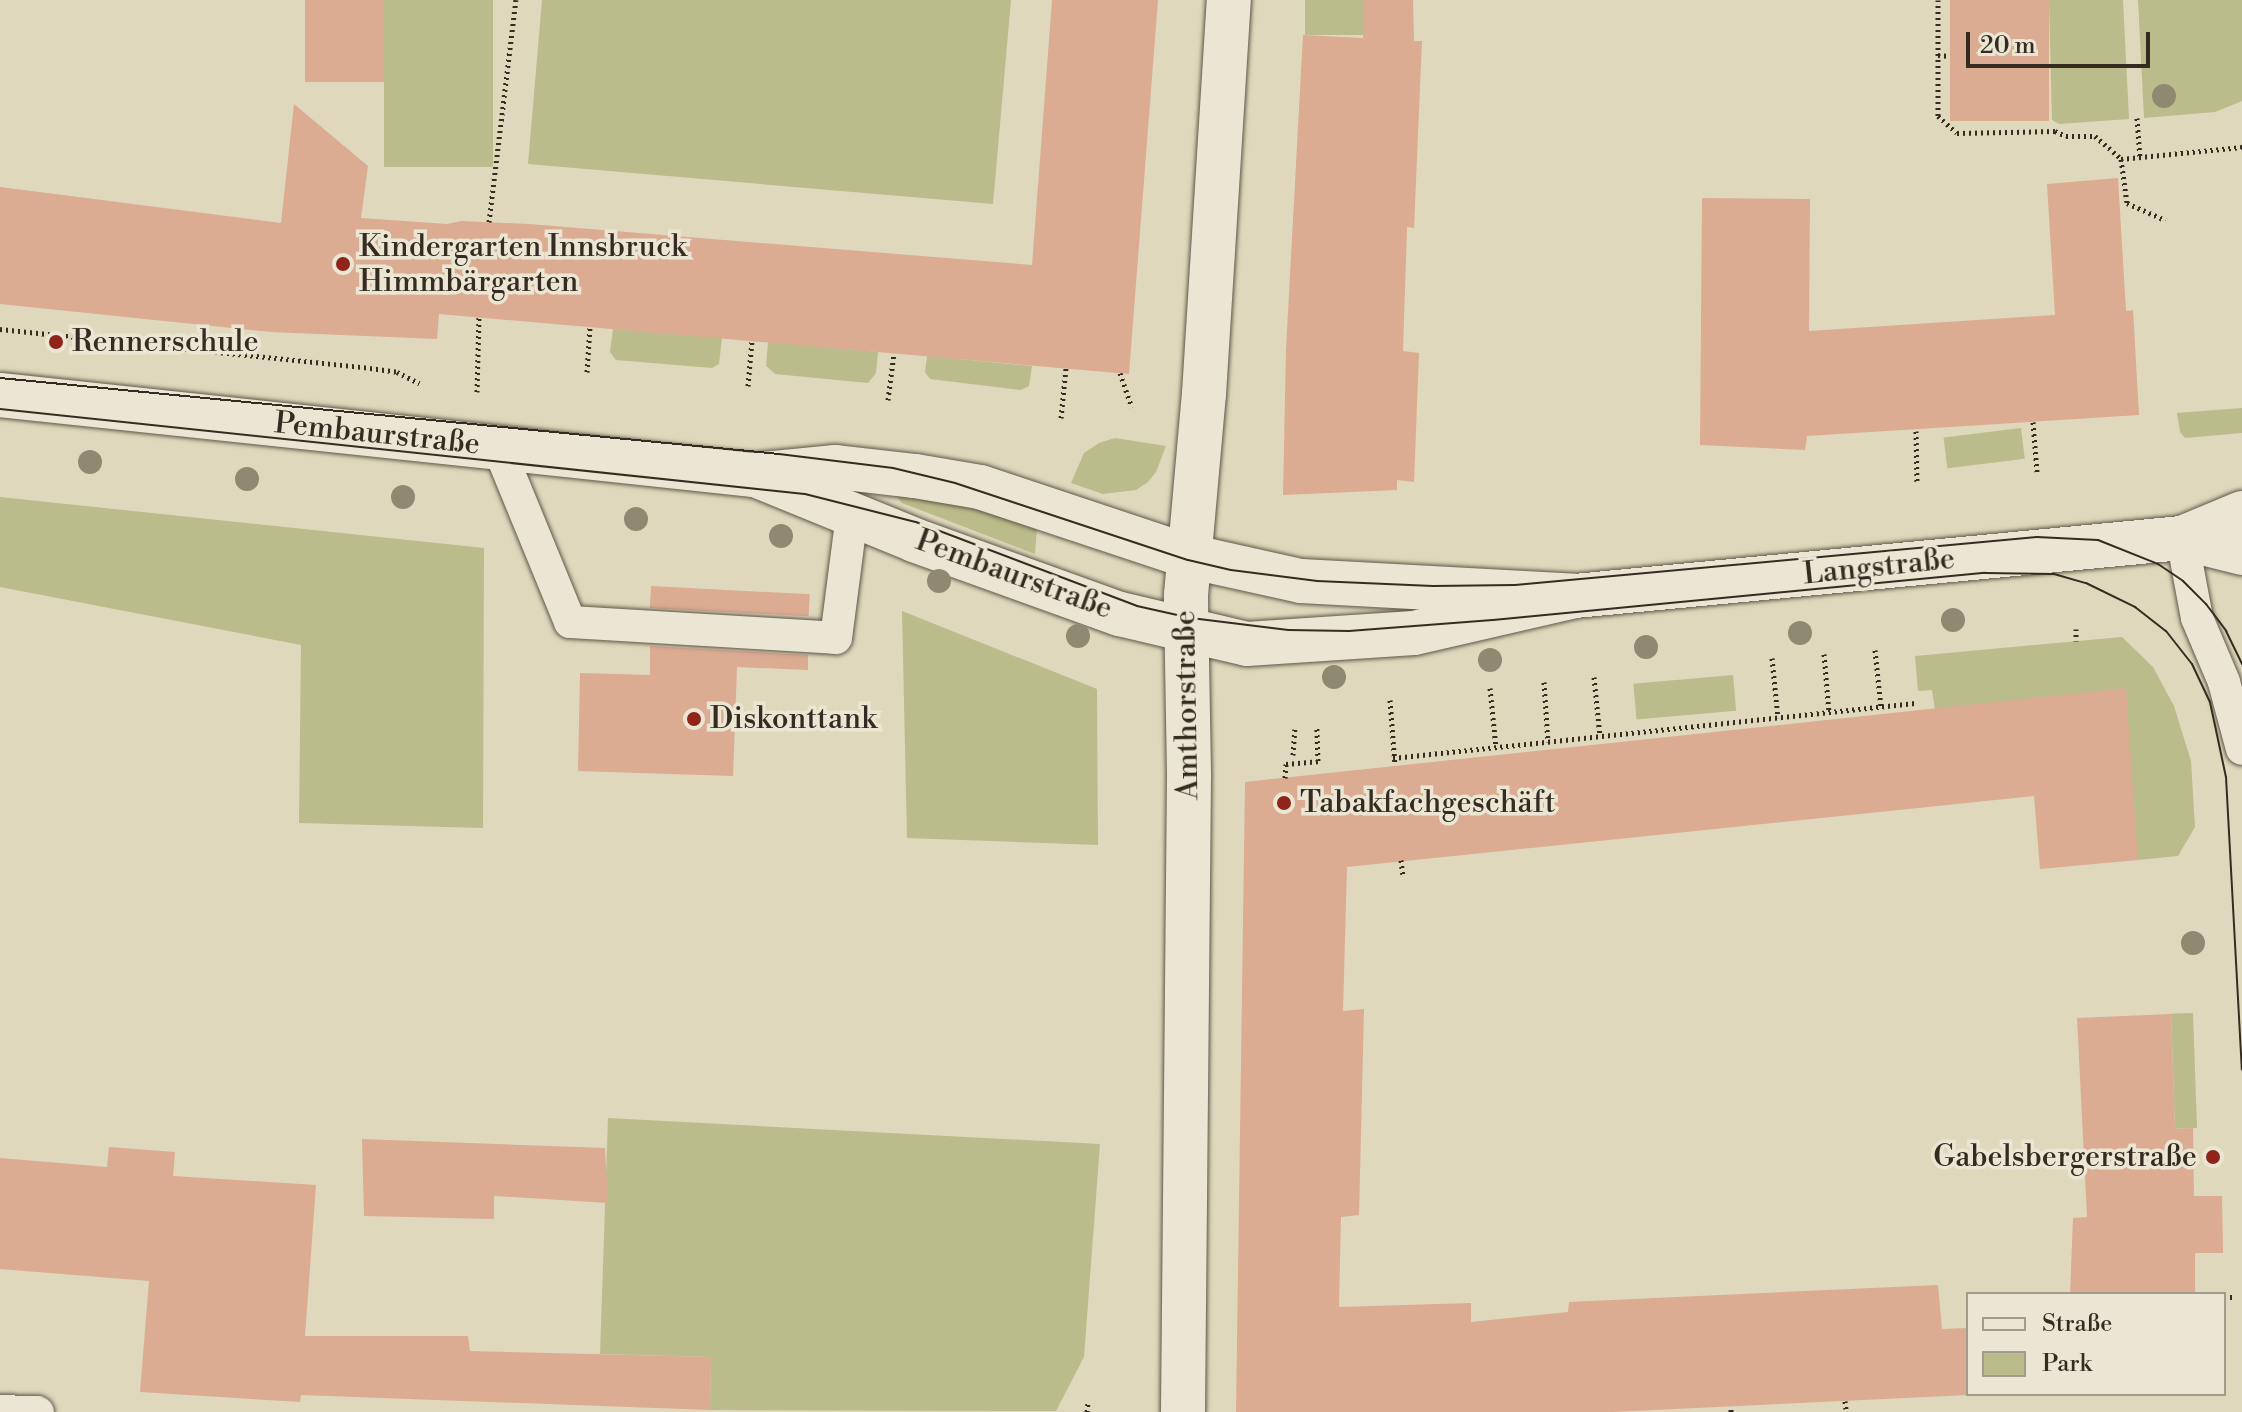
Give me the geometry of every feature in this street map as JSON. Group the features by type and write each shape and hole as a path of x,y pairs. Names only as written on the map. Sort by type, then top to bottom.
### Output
{"street":[{"name":"Amthorstraße","path":"1183,1412 1188,556 1204,394 1229,0"},
{"name":"Pembaurstraße","path":"0,395 754,475 836,467 980,487 1188,556"},
{"name":"Pembaurstraße","path":"754,475 1048,589 1187,633"},
{"name":"Langstraße","path":"1187,633 1247,644 1414,633 1575,596 2182,538 2242,513"},
{"name":"Langstraße","path":"2182,538 2242,553"},
{"name":"Langstraße","path":"1188,556 1301,581 1575,596"}],"lane":[{"path":"503,447 509,474 570,622 836,638 852,514"},
{"path":"2182,538 2197,618 2224,682 2242,749"},
{"path":"0,1411 38,1412"}],"path":[{"path":"489,222 516,0"},
{"path":"1938,0 1938,116 1957,133 2055,131 2066,136 2095,136 2121,159 2127,203 2165,220"},
{"path":"1938,55 1950,56"},
{"path":"2137,118 2140,158"},
{"path":"2121,159 2242,147"},
{"path":"478,374 479,317"},
{"path":"587,372 590,327"},
{"path":"0,329 370,368 397,372 426,386"},
{"path":"748,386 752,340"},
{"path":"888,400 894,353"},
{"path":"1061,418 1066,368"},
{"path":"1120,373 1132,407"},
{"path":"2033,422 2037,472"},
{"path":"1916,431 1917,483"},
{"path":"2076,629 2076,641"},
{"path":"1875,650 1881,707"},
{"path":"1824,654 1829,712"},
{"path":"1772,658 1778,718"},
{"path":"1594,677 1600,736"},
{"path":"1544,682 1548,742"},
{"path":"1490,688 1496,747"},
{"path":"1390,700 1395,765"},
{"path":"1393,758 1915,703"},
{"path":"1900,705 1902,714"},
{"path":"1756,720 1757,729"},
{"path":"1285,778 1286,764 1318,761 1317,728"},
{"path":"1293,755 1295,729"},
{"path":"1617,735 1618,743"},
{"path":"1475,749 1476,757"},
{"path":"1401,860 1403,877"},
{"path":"2226,1297 2233,1297"},
{"path":"1845,1401 1846,1409"},
{"path":"1087,1412 1088,1402"}],"green space":[{"path":"384,0 493,0 493,167 384,167"},
{"path":"542,0 1011,0 993,204 528,164"},
{"path":"1305,0 1364,0 1364,35 1305,35"},
{"path":"2049,0 2123,0 2129,119 2059,124 2052,120"},
{"path":"2138,0 2242,0 2242,101 2215,112 2144,118"},
{"path":"613,329 722,338 719,364 712,368 616,360 610,352"},
{"path":"768,342 878,352 876,373 868,383 775,374 766,366"},
{"path":"927,356 1032,366 1029,386 1021,390 930,379 925,372"},
{"path":"2242,408 2242,433 2185,438 2180,432 2177,413"},
{"path":"2021,428 2025,459 1947,468 1944,438"},
{"path":"1115,438 1166,446 1156,472 1148,482 1136,490 1103,494 1071,483 1084,453 1099,443"},
{"path":"931,494 1037,528 1035,554 902,503 896,496"},
{"path":"0,497 484,548 483,828 299,823 301,645 0,587"},
{"path":"902,611 1097,689 1098,845 907,838"},
{"path":"2122,637 2153,667 2174,706 2191,761 2195,827 2178,856 2138,860 1935,710 1932,690 1918,691 1915,656"},
{"path":"1733,675 1736,711 1637,720 1633,684"},
{"path":"2193,1013 2197,1128 2175,1129 2171,1014"},
{"path":"608,1118 1100,1144 1084,1357 1056,1411 710,1410 711,1357 600,1354"}],"building":[{"path":"305,0 384,0 384,82 305,82"},
{"path":"1052,0 1158,0 1129,374 439,314 437,339 271,332 0,304 0,187 281,223 294,104 368,166 361,218 447,224 461,221 529,224 1032,265"},
{"path":"1364,0 1413,0 1414,41 1422,41 1414,228 1407,227 1403,351 1419,353 1414,482 1397,480 1397,490 1283,495 1286,349 1303,35 1363,38"},
{"path":"1950,0 2049,0 2049,121 1950,121"},
{"path":"2118,178 2126,311 2133,310 2139,415 1807,436 1805,450 1700,445 1702,198 1810,199 1809,331 2055,315 2047,184"},
{"path":"651,586 810,594 809,616 650,608"},
{"path":"650,646 808,655 808,670 737,667 733,776 578,771 580,673 650,675"},
{"path":"2126,688 2138,860 2040,869 2034,796 1347,867 1343,1011 1364,1009 1359,1215 1341,1217 1339,1307 1471,1303 1471,1322 1568,1312 1569,1302 1938,1285 1942,1329 1966,1328 1966,1395 1612,1412 1236,1412 1245,782"},
{"path":"2171,1014 2175,1129 2193,1128 2194,1196 2222,1196 2223,1253 2195,1253 2195,1292 2070,1292 2073,1218 2087,1217 2077,1018"},
{"path":"362,1139 605,1148 608,1203 494,1196 494,1219 364,1216"},
{"path":"109,1147 175,1152 173,1176 316,1185 305,1336 468,1336 470,1351 711,1357 710,1410 301,1395 300,1402 140,1392 149,1281 0,1269 0,1158 107,1167"}],"tram line":[{"path":"0,378 779,454 893,468 955,483 1188,560 1231,570 1317,581 1433,586 1515,585 2037,537 2098,540 2158,564 2183,581 2206,604 2226,631 2242,664"},
{"path":"0,409 805,494 916,522 1137,606 1191,618 1288,630 1349,631 1493,620 1985,573 2054,574 2086,583 2135,607 2166,631 2192,664 2210,702 2226,777 2242,1070"}],"place":[{"name":"Kindergarten Innsbruck Himmbärgarten","path":"343,264"},
{"name":"Rennerschule","path":"56,342"},
{"name":"Diskonttank","path":"694,719"},
{"name":"Tabakfachgeschäft","path":"1284,803"},
{"name":"Gabelsbergerstraße","path":"2213,1157"}]}
